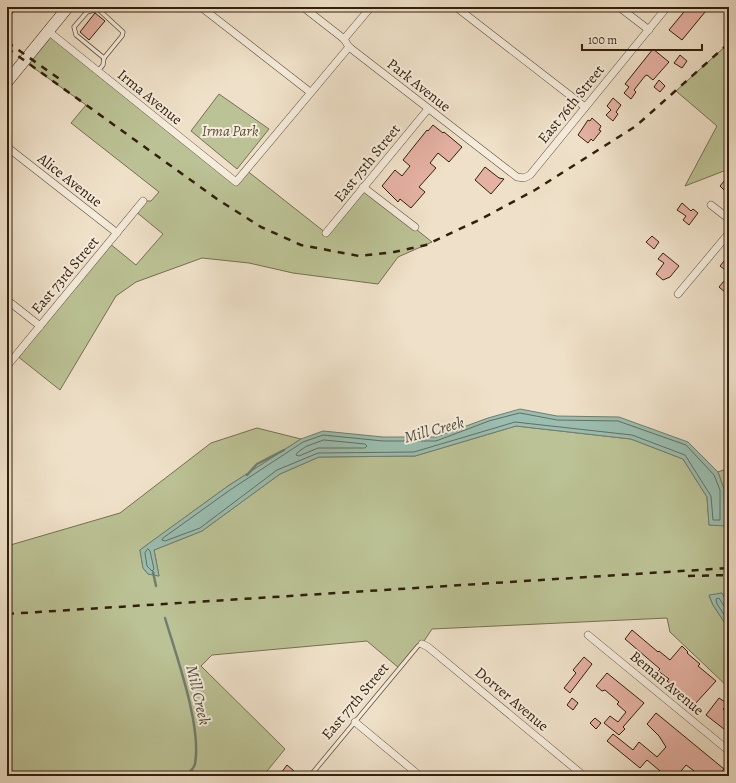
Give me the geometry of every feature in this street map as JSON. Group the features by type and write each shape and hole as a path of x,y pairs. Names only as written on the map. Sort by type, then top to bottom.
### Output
{"main road":[{"path":"7,82 68,7"}],"street":[{"path":"201,7 310,92 349,47"},
{"name":"Park Avenue","path":"303,7 344,39 349,47 517,177 524,178"},
{"path":"344,39 371,7"},
{"path":"456,7 585,107"},
{"path":"619,7 649,30"},
{"name":"East 76th Street","path":"524,178 530,175 668,7"},
{"name":"Irma Avenue","path":"48,31 236,182 310,92"},
{"name":"East 75th Street","path":"326,234 428,108"},
{"name":"Alice Avenue","path":"7,147 117,234"},
{"path":"363,188 415,226"},
{"name":"East 73rd Street","path":"7,366 143,201"},
{"path":"711,205 729,219"},
{"path":"678,294 729,233"},
{"path":"7,300 40,326"},
{"name":"Beman Avenue","path":"588,635 729,751"},
{"name":"Dorver Avenue","path":"422,644 428,647 584,776"},
{"path":"355,722 420,776"}],"lane":[{"path":"7,15 16,7"},
{"path":"81,7 87,12"},
{"path":"98,72 103,65 104,58 122,36 123,32 98,9 87,12 74,27 74,31 76,35 104,58"},
{"name":"East 77th Street","path":"310,776 418,646 422,644"}],"green space":[{"path":"48,31 236,182 246,170 326,233 363,187 432,242 398,257 378,284 293,273 249,263 202,258 136,282 116,296 60,390 16,355 109,243 136,265 163,234 135,211 143,201 151,201 159,192 71,123 86,105 24,61"},
{"path":"729,43 729,169 685,186 717,126 676,91"},
{"name":"Irma Park","path":"219,94 269,129 237,169 191,131"},
{"path":"516,426 631,439 683,459 707,497 709,525 725,525 724,489 718,472 729,468 729,606 722,593 709,596 713,605 729,629 729,688 670,632 667,618 432,629 422,644 399,668 367,641 212,655 201,666 285,749 263,776 7,776 7,546 120,513 211,443 257,428 301,439 228,486 140,550 143,568 148,574 159,576 154,550 202,531 280,474 319,457 415,456"}],"water":[{"path":"520,409 557,416 619,417 688,442 718,472 724,489 725,526 709,525 707,497 683,459 631,439 516,426 415,456 319,457 280,474 202,531 154,550 159,576 148,574 143,568 140,550 228,486 301,439 323,431 383,437 436,437 488,418"},
{"path":"722,593 729,606 729,629 713,605 709,595"}],"building":[{"path":"688,7 700,7 705,12 682,40 669,30"},
{"path":"95,13 105,21 89,40 80,32"},
{"path":"653,49 669,62 653,80 647,75 645,76 634,90 636,92 631,99 624,93 629,87 625,84"},
{"path":"680,55 687,61 682,68 674,63"},
{"path":"659,80 665,86 660,92 654,87"},
{"path":"613,98 621,105 616,112 618,114 613,121 606,115 611,110 607,106"},
{"path":"592,118 601,126 599,130 601,131 593,141 591,139 588,143 578,135 588,120 590,121"},
{"path":"433,125 462,147 449,162 438,153 430,163 436,168 419,187 425,192 411,208 400,199 398,202 382,186 395,170 402,176 410,166 403,160 427,130 428,131"},
{"path":"485,167 499,178 504,179 491,194 475,180"},
{"path":"725,180 729,184 729,188 726,192 720,186"},
{"path":"682,203 691,211 693,209 698,213 689,225 683,220 686,216 677,210"},
{"path":"652,236 659,242 654,249 646,242"},
{"path":"663,253 679,266 670,277 663,280 656,274 664,263 658,259"},
{"path":"729,255 729,273 720,266"},
{"path":"724,281 729,286 726,293 719,287"},
{"path":"632,630 670,660 682,646 688,652 687,653 700,664 698,666 716,681 695,704 667,681 669,679 658,671 660,669 625,639"},
{"path":"584,657 592,664 570,693 564,688 576,673 573,670"},
{"path":"607,673 644,703 623,727 625,729 619,735 604,723 610,716 618,722 626,712 617,704 619,702 605,690 602,691 596,686"},
{"path":"572,698 578,703 573,710 567,705"},
{"path":"719,698 728,704 723,709 729,714 729,733 706,715"},
{"path":"656,713 724,769 718,776 701,776 686,765 677,776 666,776 647,760 640,768 607,741 613,734 633,750 639,742 657,757 666,747 659,736 647,724"},
{"path":"595,718 601,723 596,729 590,723"},
{"path":"287,765 298,776 284,776 281,773"}],"waterway":[{"name":"Mill Creek","path":"247,475 257,464 284,450"},
{"name":"Mill Creek","path":"153,572 156,586"},
{"name":"Mill Creek","path":"165,618 187,691 195,730 195,764 193,769 186,776"}],"railway":[{"path":"7,42 61,80"},
{"path":"7,48 217,199 261,227 301,245 359,256 394,252 426,245 481,219 535,190 636,126 729,43"},
{"path":"7,614 729,568"},
{"path":"688,576 729,575"}]}
